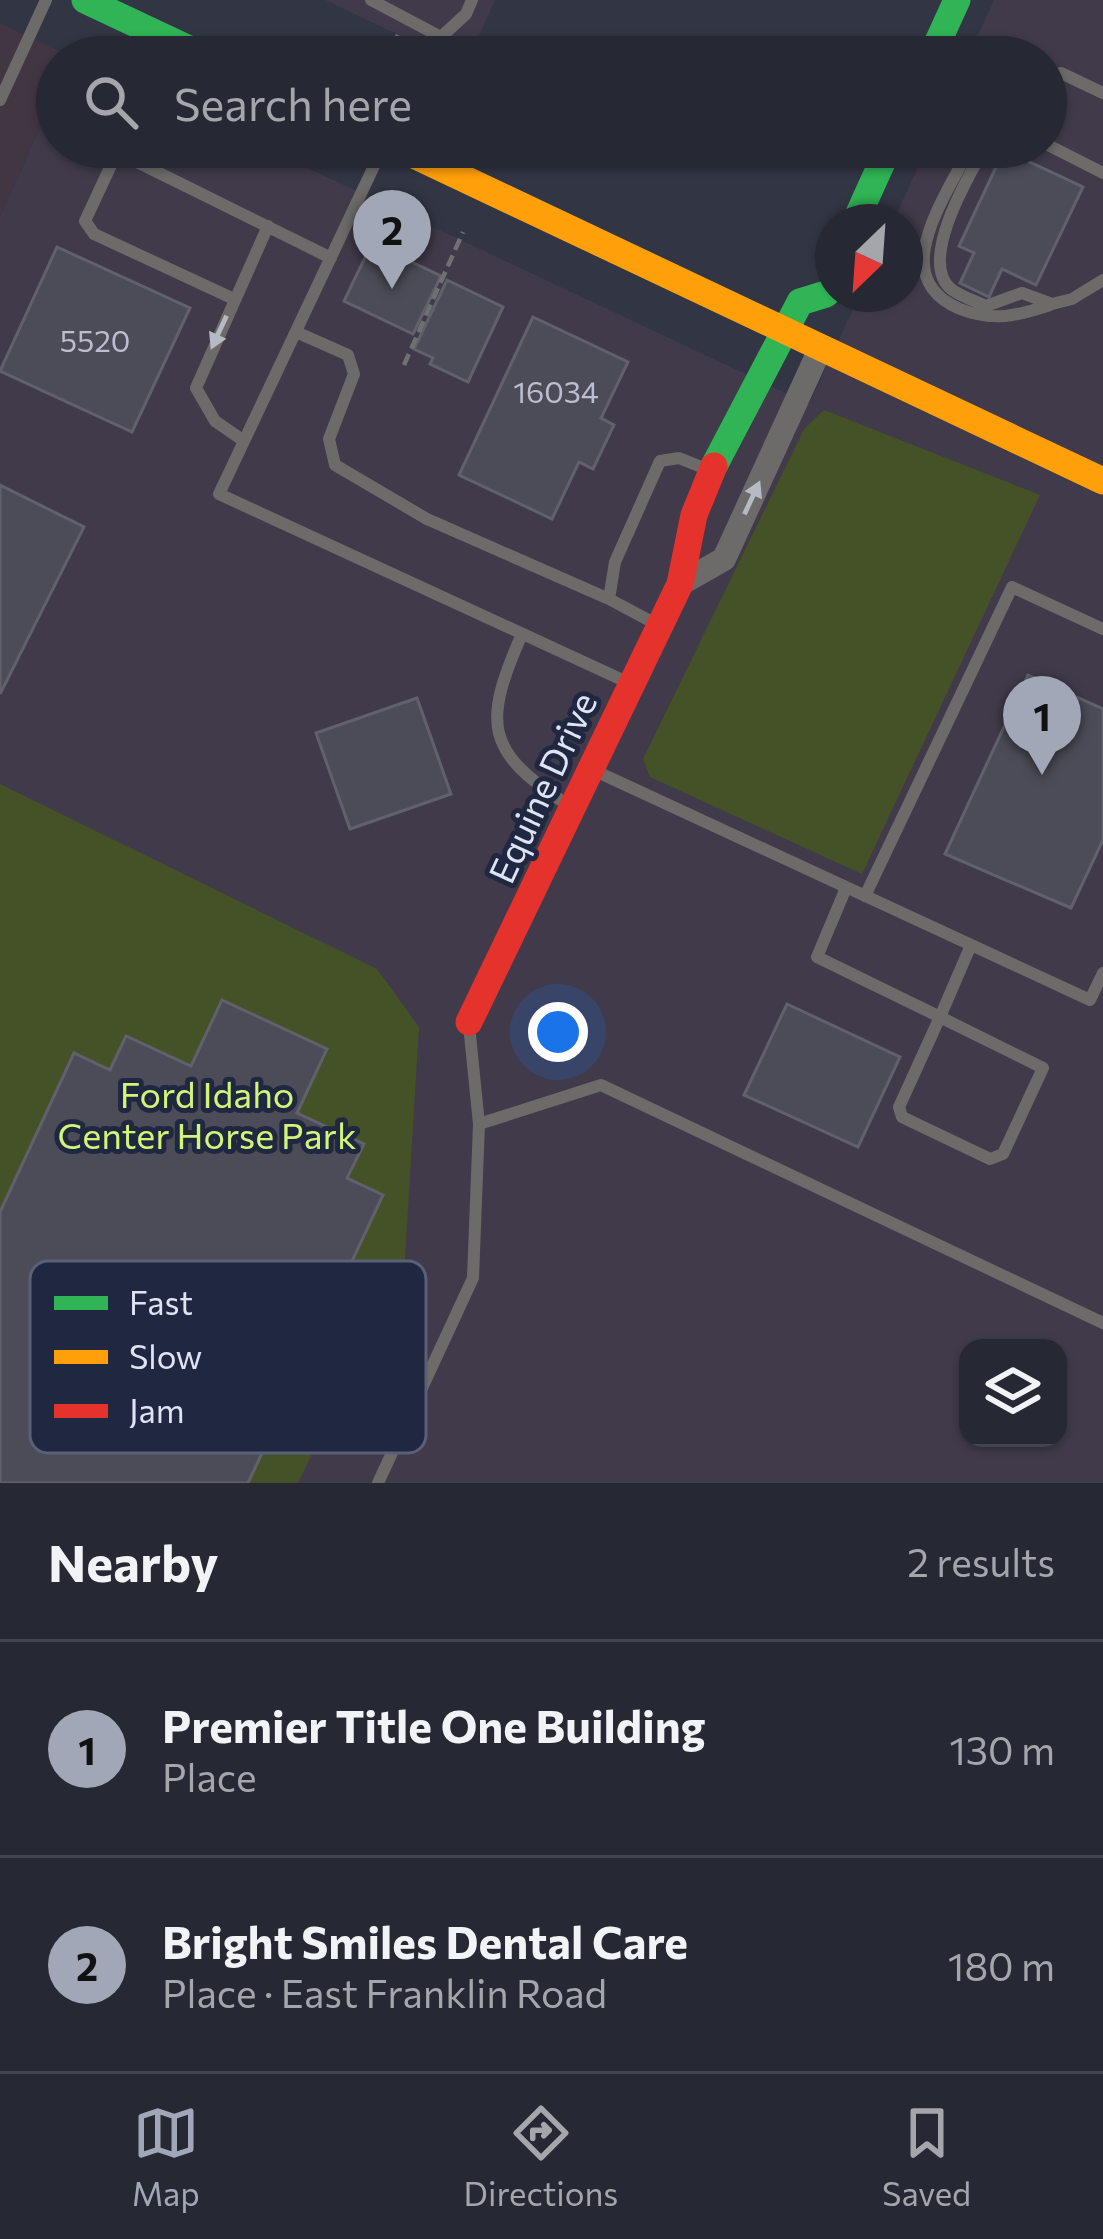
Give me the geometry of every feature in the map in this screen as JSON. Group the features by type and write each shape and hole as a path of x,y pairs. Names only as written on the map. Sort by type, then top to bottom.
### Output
{"street":[{"path":"85,0 161,36"},
{"path":"941,36 957,0"},
{"path":"442,168 1103,481"},
{"path":"863,204 879,168"},
{"path":"785,330 800,302 815,294"},
{"path":"821,347 835,321 834,312"},
{"name":"Equine Drive","path":"469,1022 680,584 682,542 785,330"},
{"name":"Equine Drive","path":"680,584 724,560 821,347"}],"lane":[{"path":"0,100 46,0"},
{"path":"371,0 439,36"},
{"path":"442,36 466,14 472,0"},
{"path":"1067,76 1103,93"},
{"path":"1067,155 1103,173"},
{"path":"110,168 85,221 94,234 234,298"},
{"path":"150,168 331,258"},
{"path":"373,168 219,494 630,683"},
{"path":"960,168 926,240 921,271 928,289 943,302 988,321 1072,299 1103,280"},
{"path":"975,168 941,238 938,270 949,288 986,307 1022,293 1052,304"},
{"path":"244,441 215,421 196,388 268,226"},
{"path":"296,332 348,355 355,374 329,439 335,465 428,519 609,598 657,624"},
{"path":"609,598 614,562 660,460 679,458 714,472"},
{"path":"865,896 1012,587 1103,628"},
{"path":"522,634 497,692 500,738 516,771 572,807"},
{"path":"590,769 1090,1000 1103,973"},
{"path":"846,888 817,957 940,1017 1043,1067 998,1158 963,1149 905,1122 900,1112 940,1017 971,945"},
{"path":"426,1379 473,1278 479,1124 469,1022"},
{"path":"479,1124 601,1085 1103,1323"},
{"path":"378,1483 392,1453"}],"path":[{"path":"404,365 463,232"}],"shaded area":[{"path":"325,0 495,0 479,36 401,36"},
{"path":"994,0 1103,0 1103,1483 0,1483 0,217 36,136 36,168 308,168 809,404 852,312 923,312 923,204 901,204 917,168 1067,168 1067,36 978,36"},
{"path":"0,23 36,40 36,136 0,217"}],"green space":[{"path":"824,410 1040,495 862,874 650,777 643,759 804,429"},
{"name":"Ford Idaho Center Horse Park","path":"0,784 377,969 419,1027 404,1261 30,1261 30,1453 312,1453 298,1483 0,1483"}],"building":[{"path":"996,168 1042,168 1083,187 1036,285 1002,269 989,297 960,283 974,253 959,246"},
{"path":"372,243 441,276 413,334 344,301"},
{"path":"57,247 190,308 132,432 0,371"},
{"path":"447,280 503,307 468,382 430,364 433,358 414,349"},
{"path":"533,317 628,362 601,418 614,425 593,469 579,462 552,519 459,475"},
{"path":"0,485 84,527 0,694"},
{"path":"1028,675 1103,709 1103,840 1071,908 945,854"},
{"path":"417,698 451,794 350,829 316,733"},
{"path":"222,1000 327,1049 297,1113 364,1144 347,1178 383,1195 352,1261 30,1261 30,1453 262,1453 248,1483 0,1483 0,1212 74,1053 110,1070 126,1036 191,1066"},
{"path":"787,1004 900,1057 858,1147 744,1095"}],"traffic: fast":[{"path":"85,0 161,36"},
{"path":"941,36 957,0"},
{"path":"863,204 879,168"},
{"path":"714,466 800,302 815,297"}],"traffic: slow":[{"path":"441,168 1103,481"}],"traffic: jam":[{"path":"469,1022 680,584 694,515 714,466"}],"place":[{"name":"Bright Smiles Dental Care","path":"392,289"},
{"name":"Premier Title One Building","path":"1042,775"}]}
